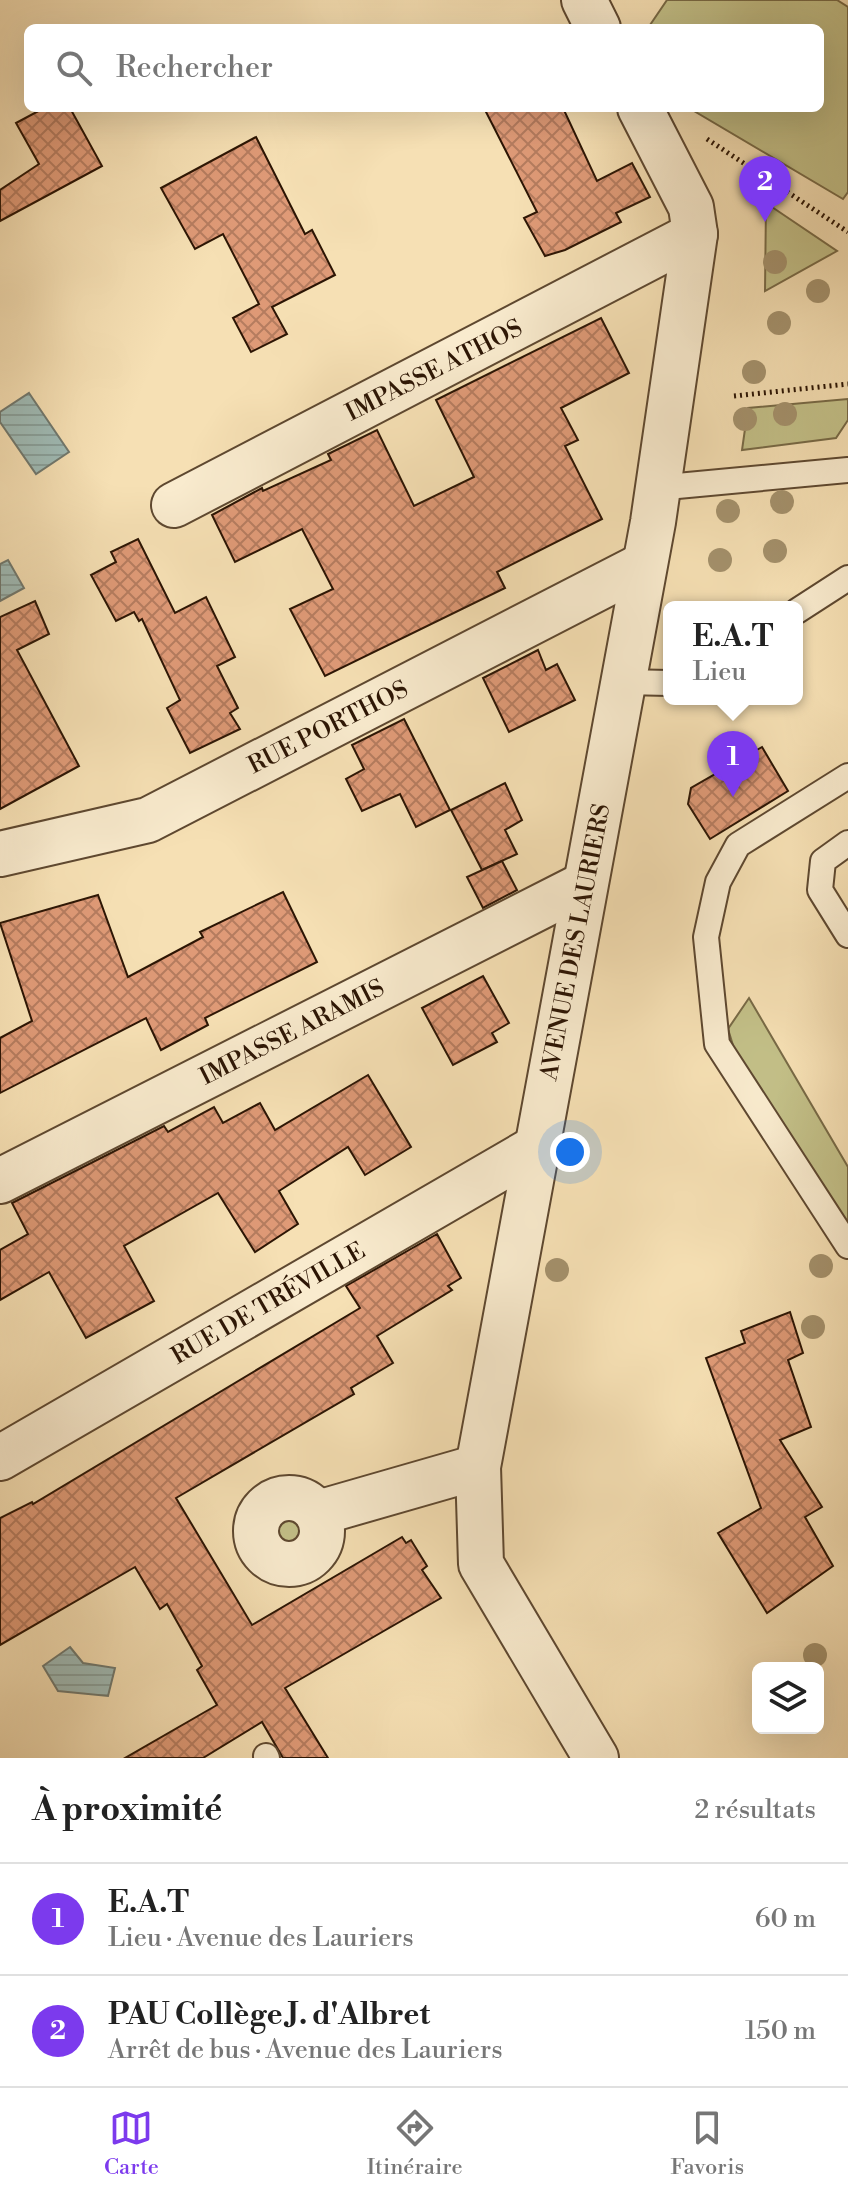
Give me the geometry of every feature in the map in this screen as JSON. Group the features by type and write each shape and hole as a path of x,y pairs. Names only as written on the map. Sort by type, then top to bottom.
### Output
{"street":[{"path":"584,0 596,24"},
{"name":"AVENUE DES LAURIERS","path":"596,1758 481,1564 478,1467 624,682 695,234 691,207 642,112"},
{"name":"IMPASSE ATHOS","path":"174,505 695,234"},
{"name":"RUE PORTHOS","path":"0,854 148,820 643,565"},
{"name":"IMPASSE ARAMIS","path":"0,1181 585,884"},
{"name":"RUE DE TRÉVILLE","path":"0,1458 537,1147"},
{"path":"318,1513 478,1467"}],"lane":[{"path":"656,488 848,470"},
{"path":"803,607 848,578"},
{"path":"624,682 663,683"},
{"path":"848,776 738,845 718,882 706,937 717,1044 848,1246"},
{"path":"848,843 823,861 820,890 848,935"}],"path":[{"path":"696,131 848,232"},
{"path":"734,396 848,384"}],"shaded area":[{"path":"667,0 837,0 848,7 848,192 843,199 696,112 824,112 824,24 651,24"},
{"path":"766,203 837,251 765,291"},
{"path":"848,399 848,420 836,438 742,450 748,408"},
{"path":"749,998 848,1167 848,1231 736,1055 728,1029"},
{"path":"289,1508 305,1515 312,1531 305,1547 289,1554 273,1547 266,1531 273,1515"}],"water":[{"path":"29,393 69,452 36,474 0,422 0,412"},
{"path":"8,560 24,588 0,601 0,564"},
{"path":"70,1647 83,1663 115,1668 108,1696 58,1691 43,1666"}],"building":[{"path":"37,112 72,112 102,166 0,221 0,190 39,164 16,123"},
{"path":"486,112 565,112 597,181 632,163 650,197 616,213 621,222 565,250 545,256 524,218 537,212"},
{"path":"256,137 305,234 312,230 335,275 272,307 287,334 251,352 233,318 259,304 223,234 195,249 161,188"},
{"path":"601,318 629,373 561,408 578,440 565,446 602,519 497,572 505,588 325,676 290,609 333,589 302,529 235,562 212,515 262,488 263,491 331,460 328,454 377,430 414,506 474,477 436,400"},
{"path":"138,539 175,613 206,597 235,657 217,666 238,708 230,713 240,729 190,753 167,708 180,700 142,619 139,621 134,612 116,621 91,575 116,562 111,552"},
{"path":"35,601 49,634 17,650 79,766 0,809 0,617"},
{"path":"538,650 546,670 557,664 575,700 509,732 483,678"},
{"path":"404,719 450,810 416,827 400,794 362,811 346,779 364,769 352,745"},
{"path":"762,747 788,791 710,839 688,804 691,788"},
{"path":"505,783 522,820 505,830 517,854 482,870 451,810"},
{"path":"502,861 517,890 483,908 467,877"},
{"path":"283,892 317,962 205,1018 208,1025 161,1050 146,1018 0,1093 0,1038 32,1021 0,923 98,895 128,977 203,937 200,932"},
{"path":"483,976 509,1023 492,1033 497,1042 453,1065 422,1008"},
{"path":"368,1075 411,1147 365,1175 348,1147 279,1191 298,1224 255,1252 218,1193 124,1246 154,1301 86,1338 49,1272 0,1300 0,1250 28,1234 12,1203 164,1126 168,1132 214,1107 223,1123 260,1103 275,1130"},
{"path":"437,1234 461,1278 448,1286 452,1290 377,1336 393,1363 351,1388 354,1394 176,1498 252,1625 402,1537 406,1543 411,1540 427,1566 422,1570 441,1598 285,1688 328,1758 283,1758 262,1722 203,1758 125,1758 217,1705 197,1670 202,1666 167,1604 160,1609 135,1567 0,1645 0,1518 33,1504 360,1308 346,1286"},
{"path":"790,1312 803,1353 788,1360 811,1427 780,1440 822,1507 805,1517 833,1566 767,1613 718,1533 761,1508 706,1358 745,1343 741,1331"}],"place":[{"name":"PAU Collège J. d'Albret","path":"765,222"},
{"name":"E.A.T","path":"733,797"}]}
